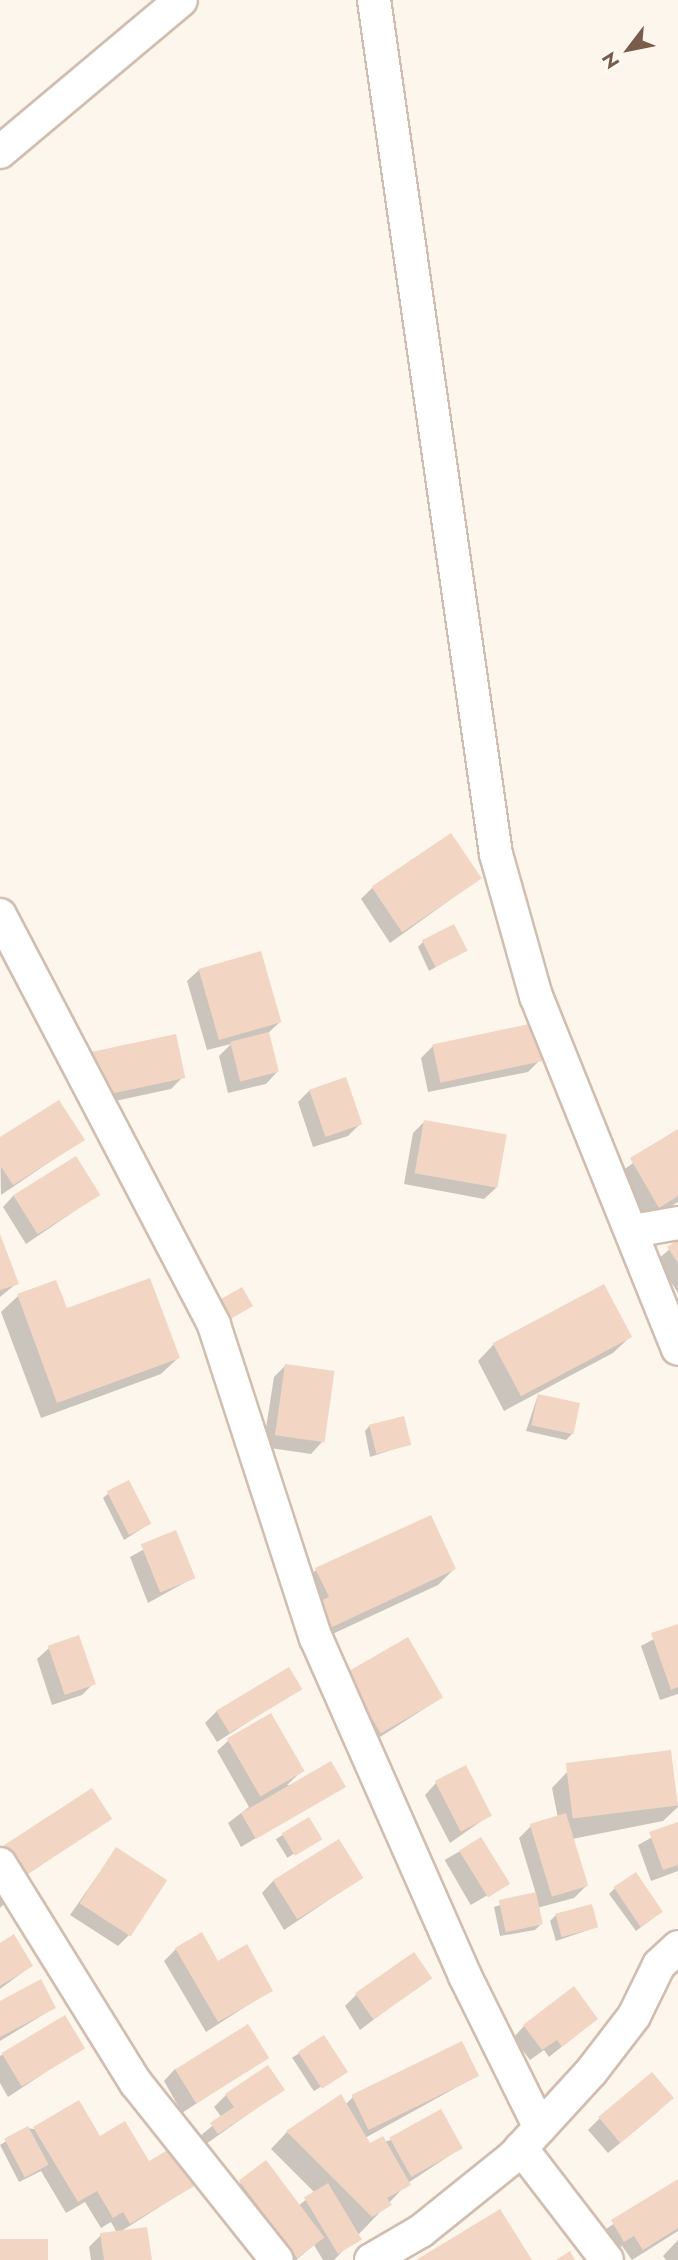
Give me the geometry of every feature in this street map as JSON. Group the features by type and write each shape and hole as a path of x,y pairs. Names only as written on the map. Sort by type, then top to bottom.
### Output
{"street":[{"path":"0,152 181,0"},
{"path":"374,0 496,854 536,996 633,1231 678,1349"},
{"path":"0,915 214,1325 316,1638 465,1976 531,2138 607,2260"},
{"path":"633,1231 678,1223"},
{"path":"0,1864 136,2082 277,2260"},
{"path":"371,2260 418,2245 531,2138 591,2072 634,2016 659,1965 678,1947"}],"building":[{"path":"451,833 482,879 402,932 371,887"},
{"path":"454,924 468,951 436,967 422,940"},
{"path":"261,951 281,1022 219,1040 199,969"},
{"path":"534,1023 542,1061 440,1083 432,1045"},
{"path":"269,1032 279,1072 240,1081 230,1042"},
{"path":"176,1034 185,1078 99,1096 90,1052"},
{"path":"346,1077 362,1124 325,1137 309,1090"},
{"path":"59,1100 85,1140 13,1185 0,1165 0,1137"},
{"path":"424,1120 507,1135 497,1188 415,1173"},
{"path":"678,1129 678,1196 659,1208 630,1158"},
{"path":"76,1156 100,1195 38,1234 13,1195"},
{"path":"0,1234 19,1284 0,1290"},
{"path":"678,1240 678,1263 667,1247"},
{"path":"150,1278 180,1358 57,1403 17,1294 56,1280 67,1308"},
{"path":"604,1284 632,1337 521,1396 493,1343"},
{"path":"242,1287 253,1306 219,1326 208,1306"},
{"path":"285,1364 335,1371 324,1442 275,1435"},
{"path":"538,1394 580,1403 573,1434 531,1425"},
{"path":"404,1416 411,1445 376,1454 369,1425"},
{"path":"129,1480 151,1524 129,1535 107,1491"},
{"path":"431,1515 456,1569 328,1629 316,1603 329,1597 315,1568"},
{"path":"176,1530 195,1578 160,1592 141,1544"},
{"path":"678,1624 678,1687 671,1690 651,1633"},
{"path":"79,1635 96,1684 65,1695 48,1646"},
{"path":"408,1637 443,1698 381,1734 346,1673"},
{"path":"289,1667 302,1689 230,1733 216,1711"},
{"path":"271,1713 304,1771 260,1797 227,1738"},
{"path":"671,1750 678,1806 573,1819 566,1763"},
{"path":"331,1761 346,1787 256,1839 241,1813"},
{"path":"466,1765 492,1816 461,1832 435,1781"},
{"path":"92,1788 112,1819 24,1876 4,1845"},
{"path":"566,1813 588,1886 552,1897 530,1824"},
{"path":"309,1817 322,1839 295,1856 282,1833"},
{"path":"678,1822 678,1865 663,1870 649,1832"},
{"path":"481,1837 510,1884 488,1897 459,1851"},
{"path":"339,1839 363,1878 297,1919 273,1880"},
{"path":"116,1847 167,1880 131,1936 80,1903"},
{"path":"636,1872 663,1912 640,1927 614,1887"},
{"path":"536,1892 543,1924 506,1932 499,1900"},
{"path":"592,1904 598,1927 562,1937 555,1914"},
{"path":"202,1932 218,1961 247,1944 273,1991 218,2022 175,1948"},
{"path":"14,1934 33,1966 0,1986 0,1943"},
{"path":"414,1952 432,1978 373,2020 355,1993"},
{"path":"41,1979 56,2008 0,2037 0,2001"},
{"path":"574,1986 598,2019 562,2047 557,2040 542,2050 523,2025"},
{"path":"65,2015 85,2048 22,2087 2,2053"},
{"path":"248,2024 269,2058 196,2103 175,2070"},
{"path":"324,2035 348,2072 322,2089 298,2052"},
{"path":"462,2041 479,2076 369,2130 351,2095"},
{"path":"268,2065 285,2090 218,2134 210,2123 234,2107 225,2094"},
{"path":"652,2072 674,2098 620,2143 598,2117"},
{"path":"341,2094 370,2143 383,2136 411,2185 387,2198 392,2205 372,2217 286,2131"},
{"path":"79,2100 100,2136 125,2121 149,2161 173,2147 196,2185 130,2224 123,2212 113,2218 97,2191 78,2202 33,2127"},
{"path":"441,2109 463,2148 411,2177 389,2138"},
{"path":"28,2126 49,2165 25,2178 4,2139"},
{"path":"266,2160 324,2237 297,2258 239,2180"},
{"path":"678,2179 678,2228 643,2250 634,2236 624,2242 611,2220"},
{"path":"328,2183 362,2240 338,2254 304,2197"},
{"path":"500,2209 532,2260 416,2260"},
{"path":"147,2227 152,2260 104,2260 100,2233"},
{"path":"0,2239 48,2239 48,2260 0,2260"},
{"path":"570,2251 575,2260 556,2260"}]}
